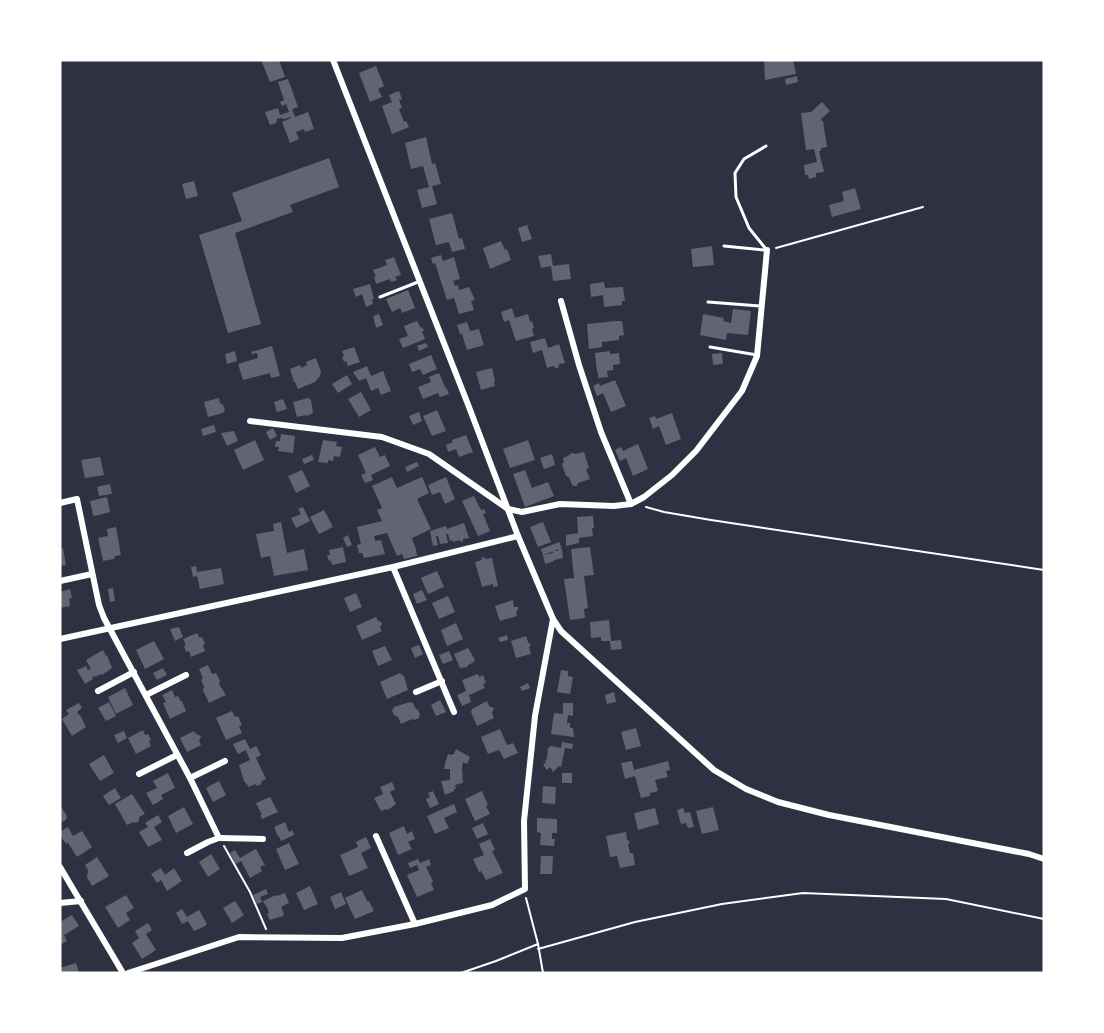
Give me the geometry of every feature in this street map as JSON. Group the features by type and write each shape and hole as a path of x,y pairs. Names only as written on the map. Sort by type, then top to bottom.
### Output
{"street":[{"path":"333,60 518,536 553,619 561,631 714,770 746,789 778,802 829,815 961,840 1044,859"},
{"path":"250,421 382,437 429,454 508,509 522,512 560,504 614,506 633,504 672,475 696,451 742,392 757,354 767,250"},
{"path":"561,301 579,365 602,432 633,504"},
{"path":"60,502 77,499 99,605 104,618 190,778 219,838"},
{"path":"60,639 393,567 518,536"},
{"path":"393,567 454,712"},
{"path":"60,581 92,574"},
{"path":"60,867 125,973 239,937 342,938 415,924 492,905 525,889 524,821 536,716 553,619"},
{"path":"98,691 134,672"},
{"path":"146,695 186,675"},
{"path":"416,692 442,681"},
{"path":"139,774 177,754"},
{"path":"190,778 225,760"},
{"path":"376,836 415,924"},
{"path":"186,853 219,838 263,838"},
{"path":"60,903 81,902"}],"lane":[{"path":"766,146 744,159 735,173 736,197 749,228 767,250"},
{"path":"724,246 767,250"},
{"path":"380,297 420,281"},
{"path":"708,302 762,306"},
{"path":"710,347 757,354"}],"path":[{"path":"767,250 923,207"},
{"path":"633,504 711,520 1044,570"},
{"path":"219,838 250,892 270,938"},
{"path":"538,949 635,922 722,904 803,893 946,899 1044,919"},
{"path":"527,905 543,973"},
{"path":"461,973 538,944"}],"building":[{"path":"261,60 279,60 285,77 270,82"},
{"path":"764,60 793,60 796,74 765,80"},
{"path":"376,66 384,86 378,89 382,97 370,102 359,73"},
{"path":"797,76 798,82 786,85 785,79"},
{"path":"288,79 298,107 292,109 295,117 308,112 314,129 296,132 299,139 290,143 282,122 291,117 277,119 276,123 270,125 265,112 278,108 280,115 289,112 286,104 282,106 280,102 284,100 278,82"},
{"path":"399,91 402,108 399,109 404,122 406,121 409,127 392,134 382,106 392,102 389,95"},
{"path":"822,102 830,111 821,119 827,147 819,151 824,172 816,173 816,177 809,179 808,175 805,175 804,165 817,162 814,149 806,150 801,113 811,112"},
{"path":"426,137 432,164 435,163 441,184 432,186 437,204 422,208 417,190 429,187 423,166 411,169 405,143"},
{"path":"329,158 339,187 290,205 293,212 235,233 261,324 228,333 199,235 242,221 232,193"},
{"path":"194,181 198,196 186,199 182,184"},
{"path":"855,188 861,209 832,217 829,205 844,201 842,192"},
{"path":"452,213 459,239 462,238 465,249 452,252 449,242 436,245 429,219"},
{"path":"527,225 532,239 522,242 518,228"},
{"path":"501,241 511,260 490,269 483,248"},
{"path":"712,246 714,265 693,267 691,249"},
{"path":"551,254 553,266 569,264 571,279 553,281 551,266 541,268 538,256"},
{"path":"441,255 443,261 454,257 460,279 453,281 455,286 458,285 459,290 469,287 475,300 471,301 474,310 459,314 454,298 447,300 435,263 433,264 431,258"},
{"path":"394,257 401,275 395,277 397,280 391,282 390,279 376,284 373,270 387,265 385,260"},
{"path":"604,282 605,288 623,287 625,301 622,301 622,305 604,307 603,295 591,297 590,284"},
{"path":"370,284 374,299 372,299 373,304 366,307 362,294 356,297 353,289"},
{"path":"408,290 415,308 402,313 400,308 392,312 386,299"},
{"path":"512,308 515,318 528,314 534,328 532,329 534,336 516,341 509,320 504,322 501,312"},
{"path":"733,309 751,311 748,335 727,333 726,340 700,335 703,314 724,318 723,321 731,323"},
{"path":"379,314 383,325 376,328 373,316"},
{"path":"417,321 424,331 422,331 425,339 403,348 399,339 408,336 404,326"},
{"path":"622,321 624,335 619,336 619,340 602,342 602,347 589,349 587,324"},
{"path":"467,322 470,331 479,329 484,345 467,350 457,325"},
{"path":"545,338 548,348 559,344 565,363 559,364 558,368 553,366 547,368 542,350 533,353 530,342"},
{"path":"426,343 428,347 419,351 417,346"},
{"path":"272,346 280,376 271,378 270,373 243,380 238,364 258,358 257,353 252,354 251,352"},
{"path":"354,347 360,362 348,366 342,357 344,356 342,351"},
{"path":"235,351 237,361 227,364 225,354"},
{"path":"610,351 610,354 619,353 620,364 613,365 613,370 607,371 608,377 598,378 595,353"},
{"path":"722,353 723,364 713,365 712,354"},
{"path":"431,355 437,369 423,375 420,369 412,372 409,364"},
{"path":"316,358 321,372 320,376 315,382 298,389 290,369 300,365 301,368 307,365 306,362"},
{"path":"367,366 371,376 383,371 391,391 381,395 378,388 371,391 366,378 359,381 353,372"},
{"path":"492,368 495,386 481,390 476,372"},
{"path":"439,373 449,394 440,397 438,393 423,399 418,387 431,382 429,377"},
{"path":"347,375 352,384 338,393 332,384"},
{"path":"615,380 626,406 611,412 603,393 597,396 593,386 599,383 600,386"},
{"path":"361,392 371,410 359,417 348,399"},
{"path":"219,398 225,410 223,413 208,417 204,402"},
{"path":"308,398 311,400 313,413 297,417 293,402"},
{"path":"283,399 287,409 277,412 274,402"},
{"path":"437,410 446,431 432,436 423,416"},
{"path":"419,412 422,421 413,425 409,416"},
{"path":"672,413 681,439 666,445 659,426 653,429 649,418 655,416 656,419"},
{"path":"214,425 216,432 203,436 201,429"},
{"path":"273,428 277,436 270,440 266,432"},
{"path":"234,431 238,441 227,446 221,433"},
{"path":"281,434 295,436 293,453 278,451 279,447 275,447 276,441 280,441"},
{"path":"466,435 473,452 459,457 456,449 448,452 446,445"},
{"path":"255,440 264,460 243,470 234,450"},
{"path":"323,440 337,442 336,446 342,447 340,457 334,456 333,461 328,460 328,463 318,462"},
{"path":"528,440 535,460 510,468 503,449"},
{"path":"638,444 648,469 633,476 626,458 620,461 615,450 621,447 623,451"},
{"path":"375,447 380,457 385,455 390,466 371,475 373,480 365,483 361,475 366,473 358,455"},
{"path":"584,452 590,479 575,486 566,476 562,464 563,458 573,453"},
{"path":"552,454 555,465 544,469 540,458"},
{"path":"312,455 314,460 304,464 302,459"},
{"path":"100,457 104,475 85,478 81,460"},
{"path":"417,462 419,466 407,472 405,467"},
{"path":"302,470 310,486 296,493 288,476"},
{"path":"525,470 532,488 548,482 554,496 525,507 513,474"},
{"path":"392,477 397,488 422,477 429,493 417,499 431,529 412,538 417,556 404,559 402,554 397,556 387,533 374,536 375,541 381,540 385,554 364,558 362,553 359,553 357,545 361,544 357,527 382,521 377,510 382,508 372,486"},
{"path":"446,477 455,499 445,504 440,492 432,495 428,485"},
{"path":"110,484 112,494 99,496 97,487"},
{"path":"474,496 481,510 484,509 486,513 483,514 490,531 478,536 462,501"},
{"path":"107,497 110,512 93,515 90,501"},
{"path":"303,507 310,521 296,528 291,518 301,514 298,509"},
{"path":"324,510 333,527 319,534 310,517"},
{"path":"593,516 593,536 579,538 579,543 566,546 566,535 578,533 577,517"},
{"path":"281,522 287,553 304,549 308,570 274,576 270,556 261,558 256,534 274,531 273,524"},
{"path":"543,522 551,542 538,547 530,527"},
{"path":"464,523 469,538 461,542 460,540 453,542 446,534 448,543 440,544 436,536 438,545 433,546 430,531 446,526 447,529"},
{"path":"116,527 121,555 103,561 98,538 108,536 107,529"},
{"path":"348,535 352,545 347,547 343,538"},
{"path":"559,542 562,548 543,555 541,549"},
{"path":"343,547 346,562 332,565 327,555 330,555 329,550"},
{"path":"590,547 594,575 584,576 588,608 584,609 585,618 570,620 564,579 574,578 571,549"},
{"path":"63,548 66,565 60,566 60,549"},
{"path":"562,549 563,558 545,564 543,555 558,551"},
{"path":"484,557 485,559 492,558 498,586 493,587 493,584 482,587 475,562"},
{"path":"196,566 197,572 221,568 224,584 200,589 197,576 193,577 191,567"},
{"path":"437,571 444,587 428,594 421,578"},
{"path":"113,588 115,601 110,602 108,589"},
{"path":"70,589 72,598 69,599 70,606 60,608 60,592"},
{"path":"422,590 427,600 417,604 413,594"},
{"path":"356,593 362,607 350,612 344,598"},
{"path":"448,596 455,612 439,619 432,603"},
{"path":"513,600 514,607 518,607 517,616 500,621 495,606"},
{"path":"376,617 382,624 380,627 382,631 362,640 356,626"},
{"path":"609,620 611,641 621,640 622,649 611,650 610,641 601,641 601,637 591,638 590,622"},
{"path":"456,623 463,639 447,646 441,630"},
{"path":"179,627 183,637 175,641 170,629"},
{"path":"197,633 200,638 202,637 205,651 191,657 189,651 186,652 183,639"},
{"path":"507,635 508,640 500,642 498,638"},
{"path":"526,636 531,645 529,647 531,654 516,658 511,641"},
{"path":"154,641 164,659 145,669 136,650"},
{"path":"419,645 423,654 415,658 411,648"},
{"path":"385,646 392,660 378,666 372,651"},
{"path":"468,648 475,660 467,667 460,668 454,654"},
{"path":"103,650 112,668 102,675 92,677 93,679 85,684 77,670 86,666 88,670 91,669 86,660"},
{"path":"449,651 453,660 443,664 439,655"},
{"path":"208,665 212,674 216,673 219,684 226,695 209,703 203,690 201,680 203,678 199,669"},
{"path":"163,668 167,675 157,680 153,673"},
{"path":"561,670 568,671 568,676 573,677 570,694 557,692"},
{"path":"400,673 404,676 408,690 387,699 380,682"},
{"path":"478,674 479,677 483,675 485,688 469,695 471,702 462,706 457,695 466,691 462,680"},
{"path":"528,683 530,688 522,691 520,687"},
{"path":"125,688 133,705 116,714 108,697"},
{"path":"172,690 175,697 178,696 182,701 186,711 170,719 162,695"},
{"path":"614,692 616,702 607,704 605,695"},
{"path":"440,700 446,712 436,716 431,705"},
{"path":"487,701 489,706 494,708 492,713 494,718 477,726 471,712 472,709"},
{"path":"109,702 116,716 106,721 98,708"},
{"path":"410,702 418,710 419,718 401,724 392,711 394,707"},
{"path":"79,703 82,708 77,712 86,727 72,736 62,719 69,714 66,710"},
{"path":"563,703 573,703 573,716 568,715 567,723 570,723 570,728 573,728 574,737 551,734 554,713 563,714"},
{"path":"232,711 235,717 238,716 242,725 239,726 242,733 226,740 216,718"},
{"path":"636,728 641,746 626,750 621,732"},
{"path":"500,729 507,745 513,743 518,753 504,759 499,750 488,754 481,737"},
{"path":"143,730 151,740 149,741 151,746 136,754 128,738"},
{"path":"124,731 127,738 118,743 114,735"},
{"path":"194,731 201,736 199,741 201,745 187,752 180,738"},
{"path":"245,739 250,749 256,746 261,755 256,758 266,779 257,786 255,784 249,787 244,781 239,765 250,760 246,750 238,754 233,744"},
{"path":"562,742 573,744 572,749 565,748 561,767 559,766 553,772 550,767 547,770 543,765 547,759 548,748 551,746 561,748"},
{"path":"456,749 470,757 467,764 463,762 463,783 455,785 454,791 445,795 441,781 450,780 450,769 444,769 445,764 448,754 454,754"},
{"path":"104,755 114,773 100,781 89,764"},
{"path":"632,761 634,770 668,761 670,770 666,771 668,777 655,780 658,791 641,798 635,776 625,779 621,763"},
{"path":"168,773 175,788 161,795 163,799 153,805 146,793 157,788 153,781"},
{"path":"562,773 572,773 572,783 562,783"},
{"path":"219,781 226,795 213,802 206,788"},
{"path":"392,782 395,789 390,792 396,804 388,810 381,811 374,798 383,794 380,787"},
{"path":"543,786 556,787 555,804 542,803"},
{"path":"115,788 121,798 109,805 103,796"},
{"path":"433,791 439,804 430,808 426,799 430,797 428,793"},
{"path":"482,791 490,814 475,821 465,799"},
{"path":"132,794 145,814 139,817 139,821 127,825 115,804"},
{"path":"270,797 278,812 262,819 256,803"},
{"path":"454,804 457,812 444,818 449,828 435,834 427,816"},
{"path":"60,805 67,816 62,822 60,820"},
{"path":"184,807 193,824 176,833 168,816"},
{"path":"713,807 719,830 702,834 696,811"},
{"path":"655,808 659,824 638,830 634,813"},
{"path":"683,808 685,813 690,812 694,827 688,828 686,823 681,824 677,810"},
{"path":"158,815 162,822 154,827 162,840 148,847 139,832 148,827 145,823"},
{"path":"537,818 557,819 557,833 552,833 552,839 555,839 554,846 540,845 541,833 537,832"},
{"path":"285,822 289,832 292,830 294,835 281,841 274,827"},
{"path":"483,823 488,834 477,839 472,828"},
{"path":"404,826 407,834 412,831 415,839 408,842 412,849 398,855 389,833"},
{"path":"68,827 73,836 82,831 92,847 77,857 60,835 60,832"},
{"path":"626,832 635,865 620,868 617,856 610,857 606,836"},
{"path":"366,837 371,848 361,853 368,868 349,876 340,855 358,847 356,842"},
{"path":"490,839 495,850 492,851 503,873 486,880 473,859 484,855 479,844"},
{"path":"289,843 299,864 285,870 276,849"},
{"path":"256,849 265,865 260,867 262,871 250,878 241,861 236,864 230,853 235,850 240,858"},
{"path":"211,854 220,869 208,877 199,862"},
{"path":"541,856 553,856 552,874 540,874"},
{"path":"97,857 109,876 92,886 87,877 88,870 85,865"},
{"path":"418,859 420,863 429,859 431,865 426,867 433,881 431,883 434,890 417,897 407,875 419,870 417,865 410,868 408,863"},
{"path":"161,868 165,875 174,868 182,881 167,891 161,880 157,883 151,874"},
{"path":"310,886 318,904 304,910 296,893"},
{"path":"266,889 268,894 260,897 262,902 257,904 253,895"},
{"path":"362,890 374,911 355,919 345,898"},
{"path":"341,892 346,904 335,909 330,897"},
{"path":"285,893 289,903 281,907 283,916 270,920 267,914 269,911 263,901"},
{"path":"126,895 134,908 126,913 130,920 118,928 105,907"},
{"path":"235,901 244,915 232,923 223,908"},
{"path":"182,909 187,917 199,910 207,924 194,931 188,921 182,924 176,913"},
{"path":"72,915 79,926 64,935 67,941 60,945 60,922"},
{"path":"148,923 152,930 146,934 156,950 142,959 132,943 139,938 135,931"},
{"path":"76,963 79,973 60,973 60,968"}]}
